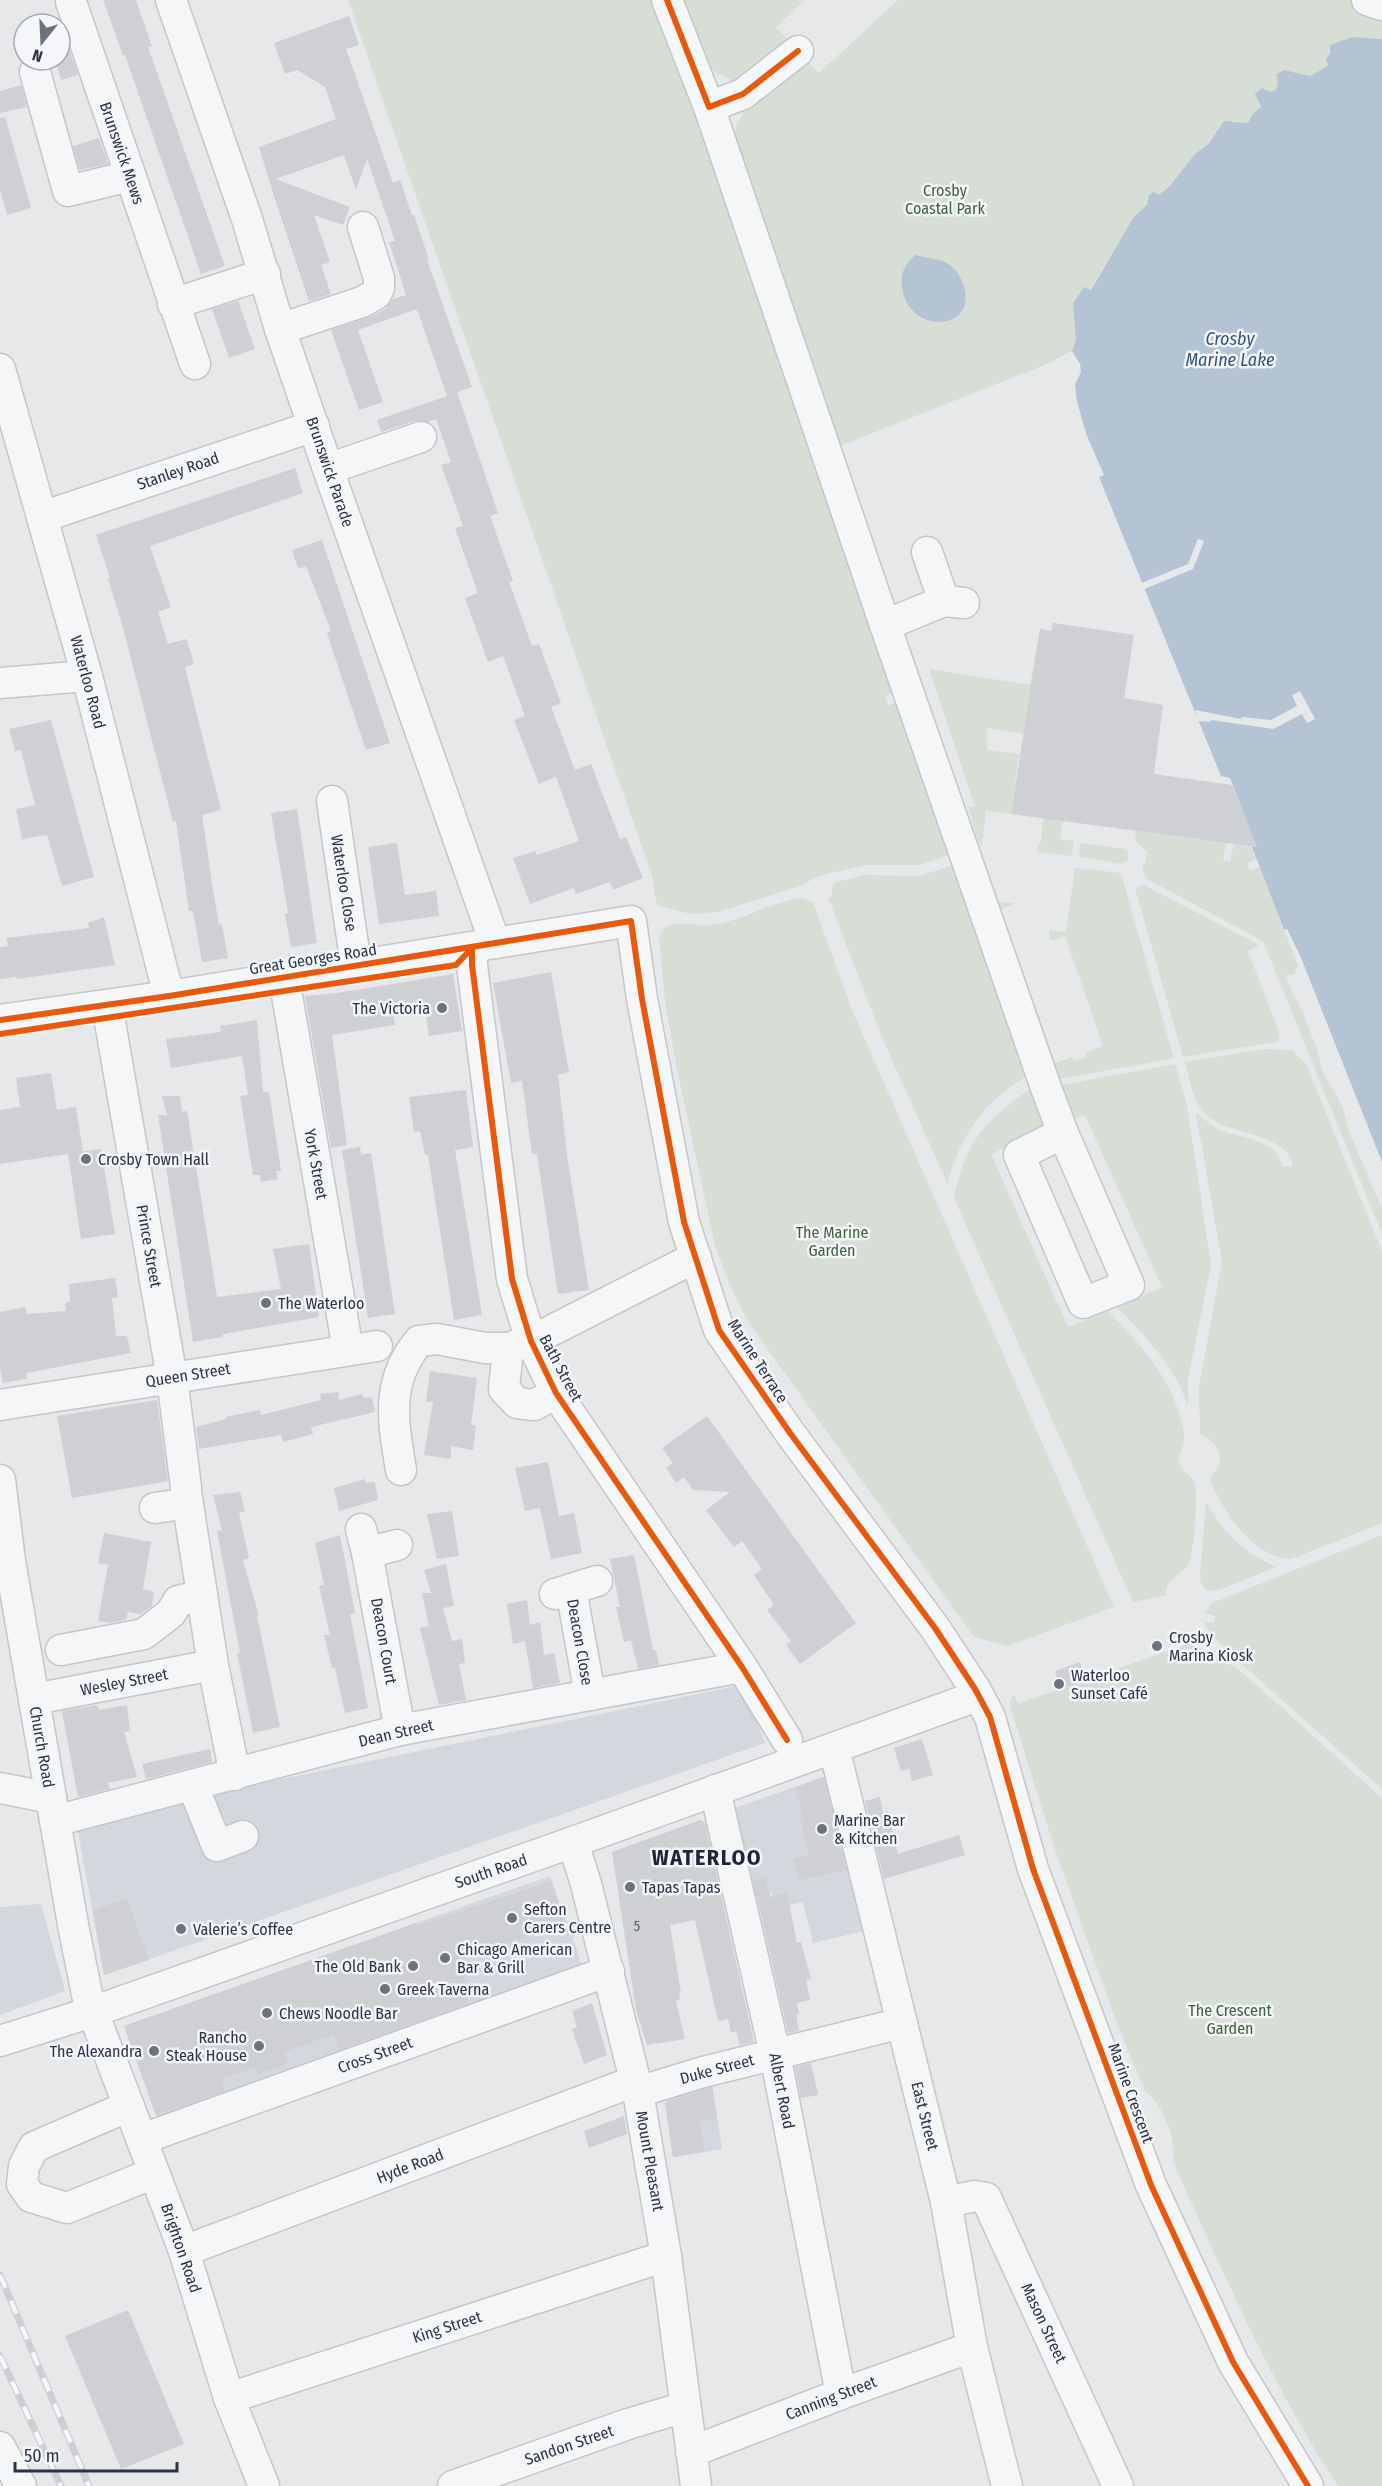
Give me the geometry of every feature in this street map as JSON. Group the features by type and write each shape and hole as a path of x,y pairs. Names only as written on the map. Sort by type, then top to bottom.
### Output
{"street":[{"name":"Brunswick Parade","path":"171,0 265,274 280,329 484,945"},
{"path":"667,0 709,107 885,625 898,696 1063,1133 1129,1285 1083,1303 1019,1155 1063,1133"},
{"path":"1367,0 1382,5"},
{"name":"Brunswick Mews","path":"71,2 195,364"},
{"path":"709,107 743,94 798,51"},
{"path":"35,72 68,191 130,176"},
{"path":"280,329 362,302 376,294 379,288 379,278 363,227"},
{"path":"173,304 265,274"},
{"name":"Waterloo Road","path":"0,369 87,676 169,996"},
{"name":"Stanley Road","path":"42,517 314,426"},
{"path":"328,469 421,437"},
{"path":"885,625 954,602 927,552"},
{"path":"0,683 87,676"},
{"name":"Waterloo Close","path":"332,801 356,965"},
{"name":"Great Georges Road","path":"0,1020 284,978 631,921"},
{"name":"Marine Terrace","path":"631,921 642,999 684,1222 719,1330 790,1433 935,1628 975,1689"},
{"name":"Bath Street","path":"484,945 472,965 519,1345 556,1393 742,1667 787,1740"},
{"name":"York Street","path":"284,978 348,1350"},
{"name":"Prince Street","path":"107,1005 172,1378 187,1494"},
{"path":"401,1470 392,1416 397,1380 405,1357 419,1341 437,1339 484,1348 519,1345 696,1257"},
{"path":"519,1345 504,1389 518,1403 534,1405 556,1393"},
{"name":"Queen Street","path":"0,1405 377,1346"},
{"name":"Church Road","path":"1,1491 10,1561 76,1942 92,2012"},
{"path":"154,1508 187,1494 213,1665 235,1775"},
{"name":"Deacon Court","path":"397,1545 364,1541 400,1730"},
{"name":"Deacon Close","path":"574,1588 590,1695"},
{"path":"61,1650 144,1634 171,1613 178,1601 202,1595"},
{"name":"Wesley Street","path":"34,1699 213,1665"},
{"name":"Dean Street","path":"53,1810 193,1786 400,1730 742,1667"},
{"name":"South Road","path":"0,2041 92,2012 834,1748 966,1700 975,1689"},
{"name":"Marine Crescent","path":"975,1689 990,1717 998,1741 1033,1869 1150,2185 1233,2362 1308,2486"},
{"name":"East Street","path":"834,1748 946,2202 972,2347 1007,2486"},
{"path":"193,1786 217,1846 243,1836"},
{"path":"0,1788 53,1810"},
{"name":"Albert Road","path":"715,1790 775,2054 841,2394"},
{"name":"Mount Pleasant","path":"573,1842 609,1971 637,2086 666,2256 696,2486"},
{"name":"Cross Street","path":"142,2139 609,1971"},
{"name":"Brighton Road","path":"92,2012 184,2251 229,2398 264,2486"},
{"name":"Duke Street","path":"637,2086 902,2023"},
{"name":"Hyde Road","path":"184,2251 637,2086"},
{"path":"129,2106 34,2147 24,2166 22,2184 31,2197 67,2208 154,2173"},
{"name":"Mason Street","path":"946,2202 975,2196 986,2198 1118,2486"},
{"name":"King Street","path":"229,2398 666,2256"},
{"name":"Canning Street","path":"691,2452 841,2394 972,2347"},
{"name":"Sandon Street","path":"453,2486 628,2424 685,2407"},
{"path":"0,2447 21,2486"}],"shaded area":[{"path":"742,1685 765,1743 104,1975 76,1821"},
{"path":"826,1776 864,1931 813,1943 803,1902 775,1908 772,1893 756,1896 735,1808"},
{"path":"550,1876 566,1922 568,1921 583,1970 160,2126 125,2029 127,2025"},
{"path":"41,1904 65,1991 0,2015 0,1907"},
{"path":"712,2084 722,2149 673,2157 665,2103 669,2097"}],"green space":[{"path":"348,0 658,0 894,692 885,696 888,705 898,702 956,853 919,865 866,865 819,876 800,886 718,912 690,914 657,905 652,876"},
{"path":"682,0 805,0 776,27 792,44 752,79 729,84 729,79 715,72 708,64"},
{"name":"Crosby Coastal Park","path":"898,0 1354,0 1382,10 1382,39 1351,37 1330,45 1328,67 1310,76 1284,70 1276,75 1278,83 1276,90 1257,99 1261,107 1252,115 1248,123 1232,121 1195,154 1169,187 1133,218 1090,290 1073,303 1076,340 1072,351 1047,364 840,446 734,136 737,123 743,114 742,109 803,56 819,73"},
{"path":"1053,623 1133,635 1124,698 1035,735 987,728 987,750 1019,754 1011,814 986,810 982,844 979,844 968,806 975,807 929,669 1030,685 1040,629 1051,631"},
{"path":"1043,818 1063,821 1060,839 1074,841 1071,856 1036,852 1041,841"},
{"path":"1136,831 1226,843 1223,860 1230,862 1234,844 1252,847 1257,859 1247,864 1250,870 1260,867 1298,966 1294,975 1286,975 1303,1012 1323,1072 1342,1105 1349,1131 1382,1209 1382,1234 1263,941 1147,879 1142,869 1147,852 1135,840"},
{"path":"1080,843 1126,849 1128,860 1122,864 1079,857"},
{"path":"959,863 1032,1071 993,1102 976,1121 956,1157 948,1185 881,1035 828,897 832,897 832,887 836,882 866,875 919,876"},
{"path":"1075,868 1121,873 1174,1058 1055,1080 995,904 1015,903 1001,909 1055,1063 1073,1057 1074,1061 1086,1057 1085,1053 1103,1046 1065,936 1050,941 1049,930 1066,932"},
{"path":"1144,885 1257,944 1258,946 1248,951 1280,1035 1277,1042 1183,1057 1135,888"},
{"name":"The Marine Garden","path":"803,898 813,902 852,1010 1114,1607 1008,1646 974,1637 749,1323 731,1288 715,1246 677,1069 665,1002 659,937 663,930 675,924 724,923 780,903"},
{"path":"1265,1049 1292,1050 1306,1064 1382,1251 1382,1523 1291,1559 1277,1557 1264,1550 1240,1530 1230,1517 1210,1478 1219,1466 1219,1453 1213,1442 1200,1434 1199,1387 1222,1261 1196,1114 1218,1129 1265,1145 1279,1157 1282,1166 1292,1167 1290,1157 1284,1149 1262,1137 1216,1122 1205,1113 1194,1096 1185,1062"},
{"path":"1175,1064 1187,1105 1211,1265 1188,1378 1188,1406 1176,1378 1167,1365 1149,1341 1117,1307 1162,1287 1085,1115 1067,1122 1056,1086"},
{"path":"1037,1084 1052,1128 991,1154 1068,1327 1108,1311 1156,1366 1174,1398 1184,1433 1179,1463 1195,1484 1196,1510 1190,1562 1168,1584 1166,1595 1133,1602 954,1198 965,1159 982,1131 992,1119"},
{"path":"1206,1501 1220,1523 1235,1540 1253,1555 1276,1567 1219,1590 1207,1591 1201,1583 1200,1576"},
{"path":"1382,1535 1382,1789 1225,1649 1206,1627 1205,1622 1214,1622 1215,1616 1205,1613 1212,1603"},
{"name":"The Crescent Garden","path":"1190,1643 1244,1674 1382,1798 1382,2486 1338,2486 1291,2408 1230,2286 1173,2162 1173,2142 1167,2123 1158,2105 1145,2091 1116,2021 1054,1847 1011,1709 1010,1702 1014,1695 1018,1704"}],"water":[{"name":"Crosby Marine Lake","path":"1352,37 1382,39 1382,1162 1301,958 1287,929 1284,930 1252,847 1256,846 1230,778 1221,776 1099,477 1104,475 1087,436 1077,402 1075,384 1081,372 1080,364 1072,351 1076,340 1073,303 1084,287 1091,290 1133,218 1147,205 1149,195 1153,192 1159,195 1169,187 1195,154 1209,143 1224,121 1248,123 1252,115 1261,107 1255,94 1262,88 1270,92 1276,90 1278,83 1276,75 1284,70 1310,76 1328,66 1326,59 1330,53 1330,45"},
{"path":"915,255 945,262 959,276 966,300 962,311 954,319 943,322 930,321 919,316 909,306 903,292 902,276 905,267"}],"pier":[{"path":"1198,539 1204,541 1193,569 1142,590 1139,584 1188,564"},
{"path":"1300,691 1315,719 1307,723 1302,714 1273,729 1211,720 1210,722 1198,721 1195,710 1241,719 1242,717 1271,720 1297,706 1292,695"},
{"path":"1287,929 1301,958 1382,1165 1379,1163 1299,959 1284,930"}],"building":[{"path":"103,0 136,0 152,46 148,47 225,266 201,274 125,55 123,55"},
{"path":"349,16 359,45 346,49 393,183 400,180 412,215 414,215 429,259 427,260 472,387 457,392 498,513 490,516 513,581 509,582 532,646 539,644 561,703 551,707 575,770 591,764 620,839 626,837 643,878 613,890 610,882 576,894 574,888 530,904 513,858 535,851 537,855 579,841 556,777 539,784 514,720 525,716 503,656 488,662 465,598 478,593 455,528 463,526 441,465 451,462 436,419 428,422 415,421 381,432 377,420 447,396 417,309 358,330 383,402 359,410 331,330 370,317 385,309 393,299 406,295 389,242 395,241 367,159 356,190 344,155 275,179 350,207 343,225 314,215 330,262 321,265 331,294 309,301 259,147 336,119 325,87 297,70 285,74 274,43"},
{"path":"72,58 78,75 61,80 59,72 72,72"},
{"path":"21,85 27,107 0,113 0,91"},
{"path":"5,117 31,208 7,215 0,190 0,118"},
{"path":"99,138 108,164 80,170 73,146"},
{"path":"238,301 255,349 229,358 212,309"},
{"path":"295,468 303,493 150,546 171,607 158,612 168,644 186,639 194,664 185,667 221,810 202,815 219,925 222,924 228,958 202,962 193,911 189,911 176,821 173,822 122,624 108,579 110,578 96,535"},
{"path":"322,540 390,743 366,750 327,633 331,631 306,566 298,569 292,550"},
{"path":"1053,623 1134,635 1124,698 1163,705 1154,774 1232,785 1257,847 1011,814 1040,629 1051,631"},
{"path":"51,720 94,877 62,886 47,835 22,839 16,809 35,805 21,750 15,751 9,729"},
{"path":"297,809 317,943 291,947 285,914 288,913 271,813"},
{"path":"397,843 405,895 436,891 439,916 379,924 368,847"},
{"path":"104,917 115,965 17,979 16,977 0,979 0,947 8,946 6,938 89,928 88,923"},
{"path":"551,972 569,1072 558,1075 568,1162 589,1290 558,1294 537,1154 532,1154 522,1081 511,1083 493,983"},
{"path":"453,974 462,1031 429,1036 425,1009 393,1014 395,1025 332,1035 347,1145 331,1148 305,996"},
{"path":"257,1020 263,1092 269,1092 281,1171 276,1171 278,1179 261,1182 260,1175 253,1175 240,1096 248,1095 242,1056 171,1068 166,1039 221,1032 220,1026"},
{"name":"Crosby Town Hall","path":"51,1073 57,1110 76,1107 83,1151 101,1149 115,1234 81,1239 68,1154 0,1164 0,1110 20,1107 16,1078"},
{"path":"466,1090 473,1147 455,1150 482,1315 454,1320 428,1155 425,1155 420,1131 414,1132 409,1097"},
{"path":"162,1096 180,1096 182,1112 187,1111 217,1297 281,1289 273,1249 309,1244 319,1317 223,1334 223,1337 193,1342 158,1115 167,1115"},
{"path":"360,1147 361,1155 371,1153 395,1314 368,1318 342,1150"},
{"path":"115,1278 118,1297 112,1298 116,1336 127,1336 131,1353 26,1373 27,1379 3,1383 0,1369 0,1312 25,1307 27,1314 66,1311 65,1303 70,1301 69,1284"},
{"path":"430,1371 477,1378 471,1425 476,1426 473,1450 451,1446 451,1459 424,1455 433,1402 426,1402"},
{"path":"338,1392 339,1400 362,1394 364,1398 372,1397 375,1412 311,1427 313,1434 283,1442 281,1435 199,1449 196,1427 226,1419 226,1417 260,1410 261,1415 321,1400 320,1394"},
{"path":"157,1400 168,1481 72,1498 57,1416"},
{"path":"707,1416 856,1623 800,1664 786,1645 791,1641 767,1610 774,1605 754,1575 762,1569 742,1541 734,1547 706,1510 730,1492 693,1490 684,1477 676,1483 666,1468 673,1463 662,1448"},
{"path":"548,1462 559,1516 574,1513 582,1553 551,1559 540,1508 525,1511 515,1468"},
{"path":"365,1479 365,1483 375,1482 378,1500 339,1511 334,1488"},
{"path":"240,1492 245,1511 239,1513 249,1558 243,1560 259,1616 257,1616 280,1727 253,1733 217,1531 222,1530 213,1495"},
{"path":"452,1511 459,1556 437,1559 427,1514"},
{"path":"104,1533 151,1542 143,1589 154,1592 152,1606 141,1614 128,1612 126,1620 109,1623 98,1621 108,1565 98,1563"},
{"path":"340,1535 355,1613 350,1614 368,1708 345,1713 335,1668 332,1668 324,1635 330,1635 319,1586 324,1585 315,1543"},
{"path":"634,1555 653,1650 656,1650 659,1665 638,1669 631,1640 624,1642 616,1607 620,1607 610,1559"},
{"path":"446,1564 454,1606 443,1608 452,1641 462,1639 465,1663 459,1664 466,1700 439,1705 420,1628 429,1626 422,1593 431,1593 424,1570"},
{"path":"527,1600 530,1625 540,1622 544,1655 554,1653 560,1683 533,1688 525,1641 513,1644 507,1604"},
{"path":"1080,1662 1087,1680 1061,1689 1055,1671"},
{"path":"97,1705 99,1710 127,1705 130,1731 124,1732 137,1777 108,1783 110,1789 78,1797 62,1711"},
{"path":"922,1739 933,1775 912,1781 909,1769 901,1771 894,1748"},
{"path":"210,1749 212,1762 146,1779 142,1764"},
{"name":"Marine Bar & Kitchen","path":"823,1777 846,1870 799,1880 794,1859 809,1855 800,1817 803,1813 794,1788"},
{"path":"880,1797 883,1812 888,1811 898,1854 959,1835 965,1855 884,1879 865,1801"},
{"path":"700,1820 705,1823 754,2042 740,2045 736,2031 731,2033 728,2019 718,2021 695,1920 670,1925 681,1993 679,1993 680,2000 676,2001 685,2039 647,2045 636,2010 612,1852"},
{"path":"765,1878 770,1897 787,1893 797,1943 801,1942 811,1979 806,1980 810,2000 797,2003 799,2031 788,2033 753,1880"},
{"path":"551,1881 566,1922 461,1959 468,2003 339,2050 334,2034 284,2052 288,2063 257,2074 255,2067 221,2079 225,2091 156,2115 124,2026 416,1923 417,1926"},
{"path":"127,1898 149,1960 104,1975 93,1911"},
{"path":"592,2003 607,2055 584,2064 572,2029 577,2027 572,2011"},
{"path":"811,2063 818,2095 801,2098 795,2067"},
{"path":"712,2087 717,2119 699,2121 704,2152 673,2157 665,2103"},
{"path":"624,2116 627,2134 589,2148 584,2131"},
{"path":"128,2310 184,2444 121,2469 65,2336"}],"railway":[{"path":"0,2275 89,2486"},
{"path":"0,2356 61,2486"}],"cycle path":[{"path":"667,0 709,107 743,94 798,51"},
{"path":"0,1020 169,996 631,921 642,999 684,1222 719,1330 790,1433 935,1628 975,1689 990,1717 1033,1869 1151,2185 1233,2362 1308,2486"},
{"path":"472,948 472,965 512,1279 531,1341 556,1393 742,1667 787,1740"},
{"path":"0,1034 456,965 472,948"}],"place":[{"name":"The Victoria","path":"442,1008"},
{"name":"Crosby Town Hall","path":"86,1159"},
{"name":"The Waterloo","path":"266,1303"},
{"name":"Crosby Marina Kiosk","path":"1157,1646"},
{"name":"Waterloo Sunset Café","path":"1059,1684"},
{"name":"Marine Bar & Kitchen","path":"822,1829"},
{"name":"Tapas Tapas","path":"630,1887"},
{"name":"Sefton Carers Centre","path":"512,1918"},
{"name":"Valerie’s Coffee","path":"181,1929"},
{"name":"Chicago American Bar & Grill","path":"445,1958"},
{"name":"The Old Bank","path":"413,1966"},
{"name":"Greek Taverna","path":"385,1989"},
{"name":"Chews Noodle Bar","path":"267,2013"},
{"name":"Rancho Steak House","path":"259,2046"},
{"name":"The Alexandra","path":"154,2051"}],"district":[{"name":"WATERLOO","path":"707,1857"}]}
